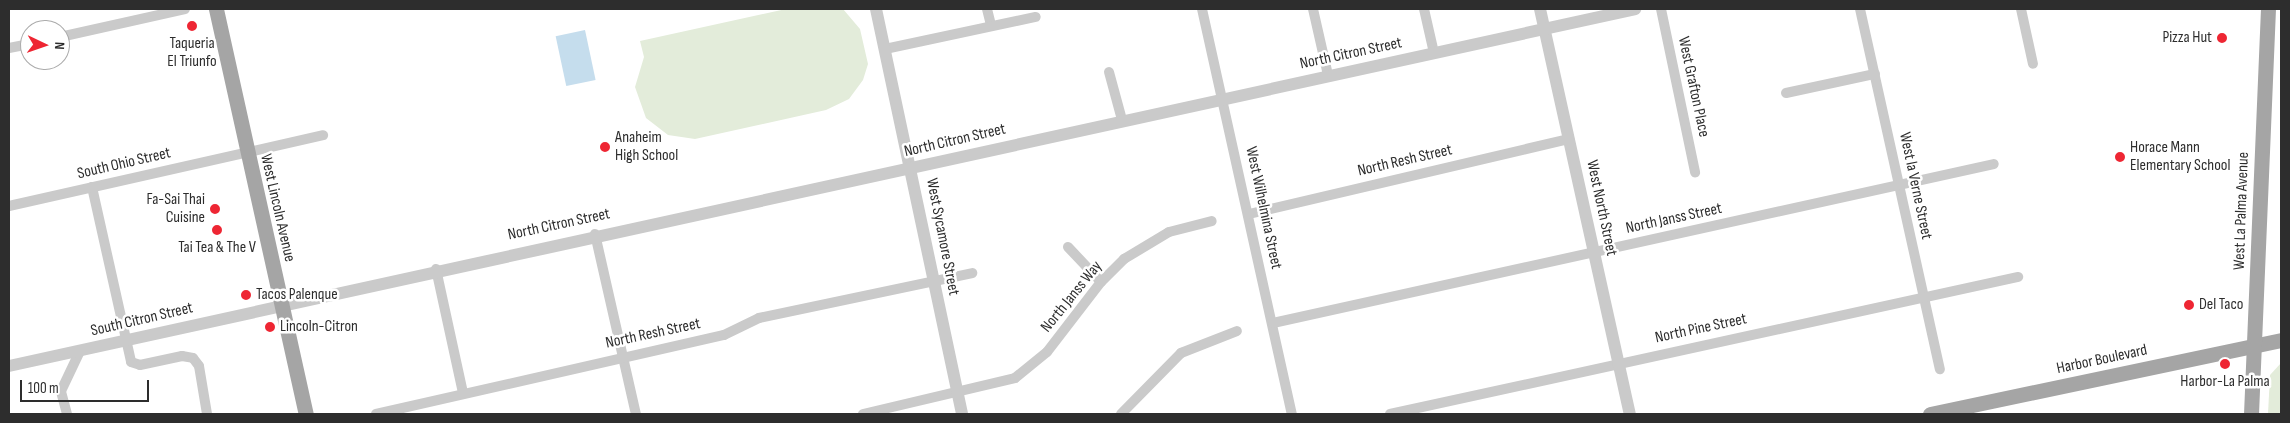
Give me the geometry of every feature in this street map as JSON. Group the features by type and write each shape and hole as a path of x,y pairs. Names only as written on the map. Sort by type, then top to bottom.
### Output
{"main road":[{"name":"West Lincoln Avenue","path":"216,9 246,152 306,414"},
{"name":"West La Palma Avenue","path":"2251,414 2268,9"},
{"name":"Harbor Boulevard","path":"1930,414 2281,340"}],"street":[{"path":"70,35 185,9"},
{"name":"West Sycamore Street","path":"876,9 912,167 962,414"},
{"path":"987,9 991,26"},
{"name":"West Wilhelmina Street","path":"1202,9 1292,414"},
{"path":"1314,9 1328,75"},
{"path":"1424,9 1434,53"},
{"name":"West North Street","path":"1540,9 1630,414"},
{"name":"North Citron Street","path":"282,305 595,234 912,167 1635,9"},
{"name":"West Grafton Place","path":"1661,9 1695,172"},
{"name":"West la Verne Street","path":"1860,9 1940,369"},
{"path":"2021,9 2033,64"},
{"path":"885,50 1036,17"},
{"path":"1109,72 1122,120"},
{"path":"1786,93 1875,74"},
{"name":"South Ohio Street","path":"9,206 323,135"},
{"name":"North Resh Street","path":"1249,214 1569,138"},
{"name":"North Janss Street","path":"1273,323 1994,164"},
{"path":"92,187 126,341 135,365 185,356 196,360 207,414"},
{"name":"North Janss Way","path":"958,395 1015,378 1047,352 1101,282 1150,241 1168,232 1212,221"},
{"path":"595,234 636,414"},
{"path":"1068,247 1074,259 1101,282"},
{"path":"436,269 464,393"},
{"name":"North Resh Street","path":"376,414 623,355 724,335 759,318 972,273"},
{"name":"North Pine Street","path":"1390,414 2018,277"},
{"name":"South Citron Street","path":"9,366 282,305"},
{"path":"1121,414 1181,352 1237,331"},
{"path":"67,414 61,392 80,351"},
{"path":"863,414 958,395"}],"green space":[{"path":"786,9 843,9 860,29 868,64 863,80 849,99 826,110 695,139 668,135 646,118 635,87 644,57 640,41"},
{"path":"2281,363 2281,414 2268,414 2270,375"}],"water":[{"path":"585,30 596,80 566,86 556,36"}],"place":[{"name":"Taqueria El Triunfo","path":"192,26"},
{"name":"Pizza Hut","path":"2222,38"},
{"name":"Anaheim High School","path":"605,147"},
{"name":"Horace Mann Elementary School","path":"2120,157"},
{"name":"Fa-Sai Thai Cuisine","path":"215,209"},
{"name":"Tai Tea & The V","path":"217,230"},
{"name":"Tacos Palenque","path":"246,295"},
{"name":"Del Taco","path":"2189,305"},
{"name":"Lincoln-Citron","path":"270,327"},
{"name":"Harbor-La Palma","path":"2225,364"}]}
